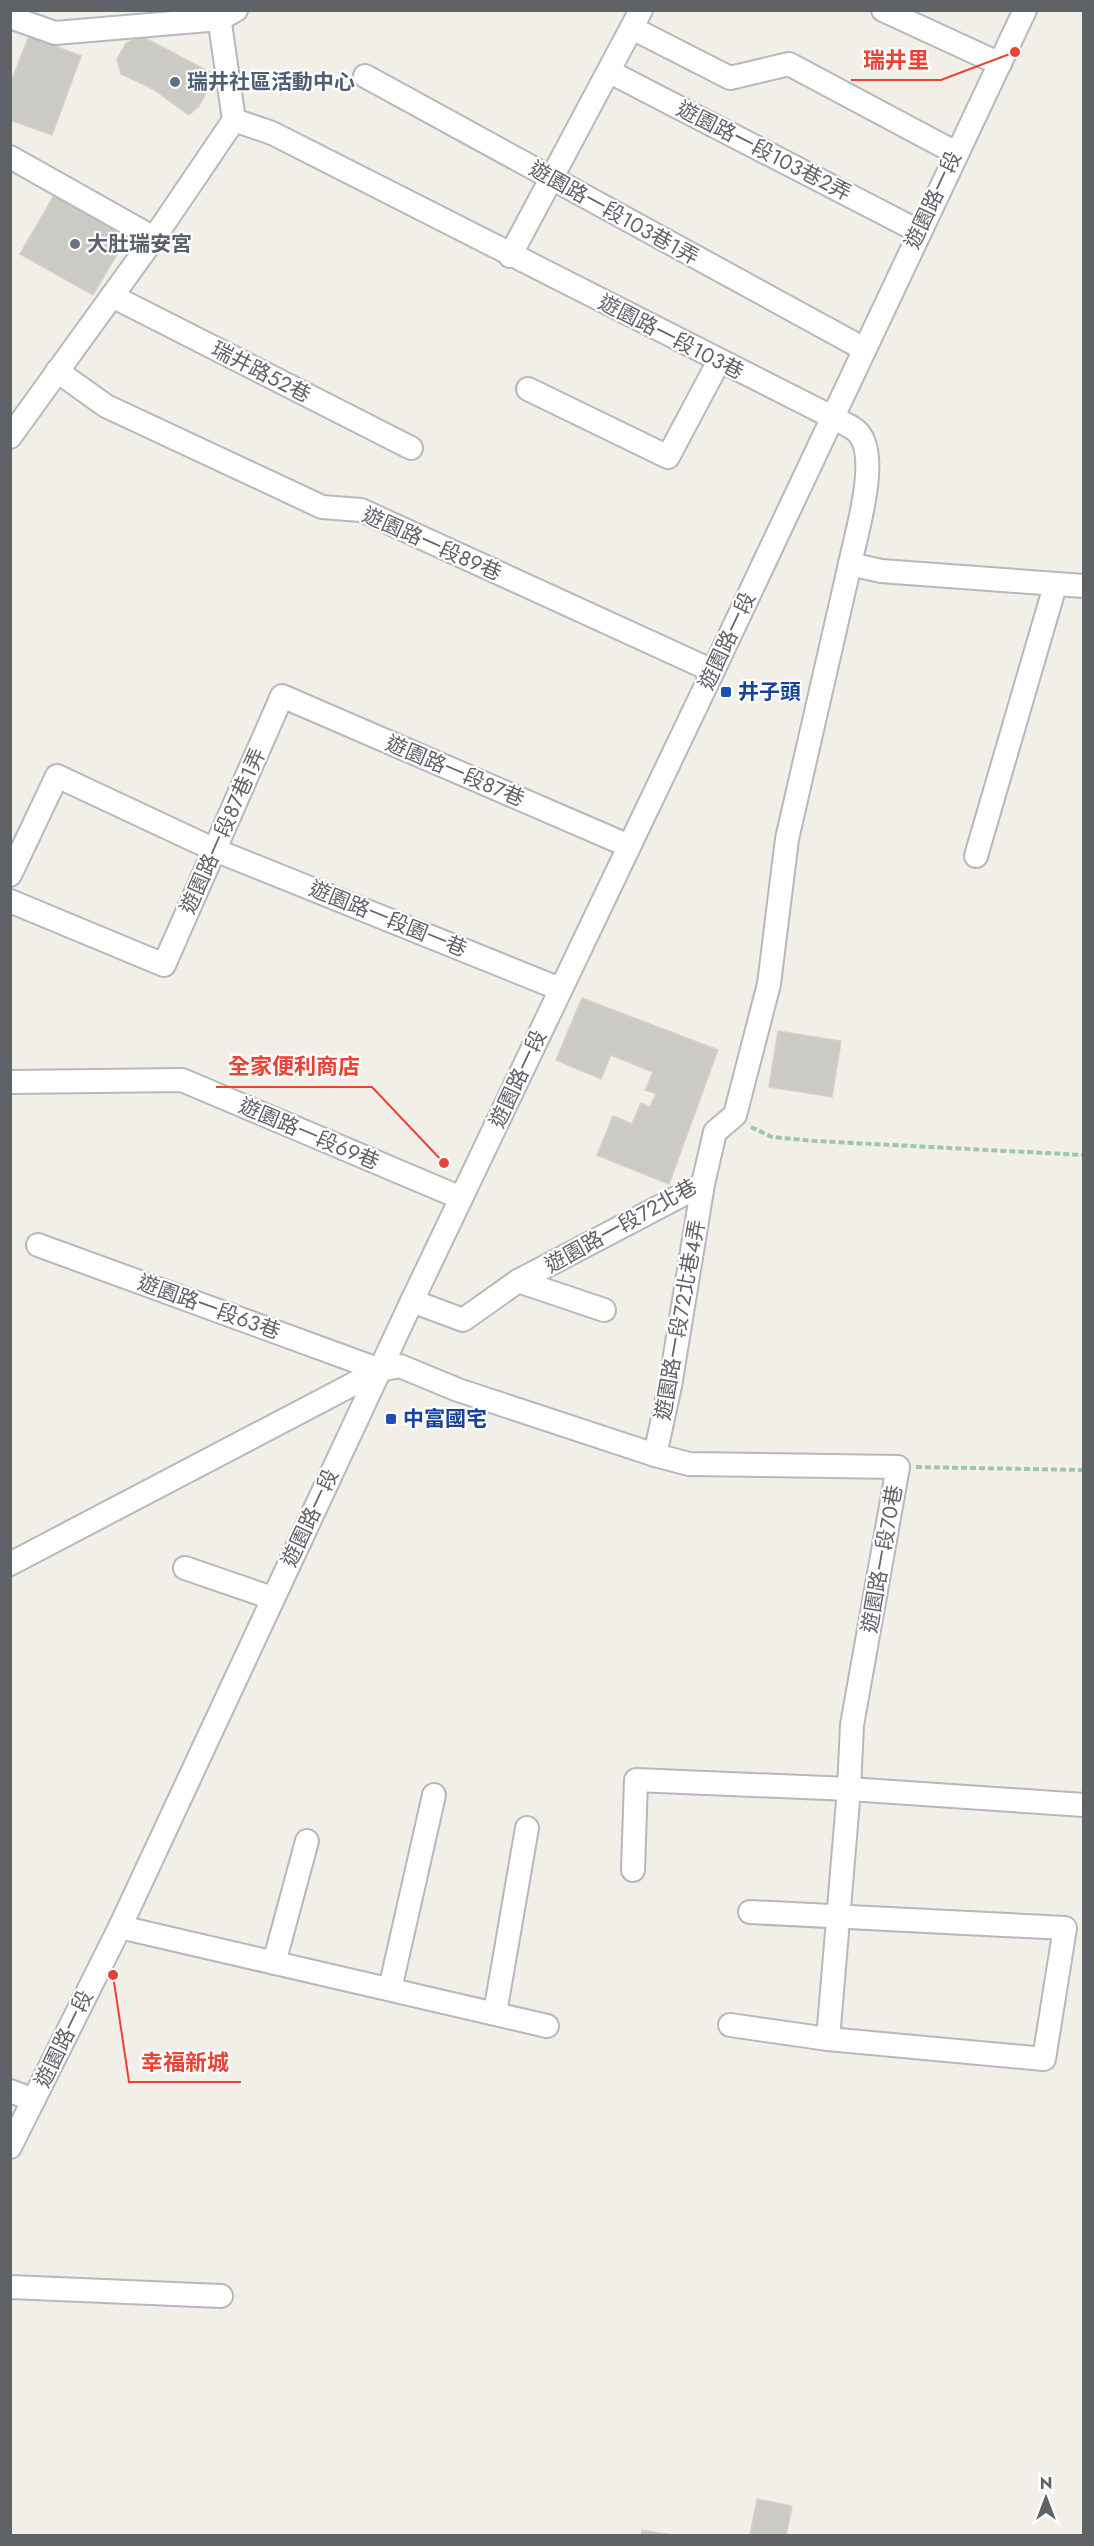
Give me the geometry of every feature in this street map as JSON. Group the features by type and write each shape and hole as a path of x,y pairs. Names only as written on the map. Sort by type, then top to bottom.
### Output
{"street":[{"path":"883,10 1000,64"},
{"name":"遊園路一段","path":"10,2147 120,1927 412,1301 713,671 918,231 1024,10"},
{"path":"10,17 55,33 225,13 234,120 154,238 10,438"},
{"path":"510,256 637,19 730,78 789,64 956,153"},
{"name":"遊園路一段103巷2弄","path":"610,72 918,231"},
{"name":"遊園路一段103巷1弄","path":"365,76 864,349"},
{"name":"遊園路一段103巷","path":"234,120 272,133 510,256 832,417 860,434 867,454 868,471 850,564 787,839 768,984 735,1115"},
{"path":"10,158 154,238"},
{"name":"瑞井路52巷","path":"112,296 411,448"},
{"path":"528,389 668,457 719,361"},
{"name":"遊園路一段89巷","path":"57,371 106,406 322,507 361,510 713,671"},
{"path":"850,564 880,571 1055,586 1083,586"},
{"path":"976,856 1055,586"},
{"name":"遊園路一段87巷","path":"282,696 629,846"},
{"name":"遊園路一段87巷1弄","path":"10,901 164,965 282,696"},
{"name":"遊園路一段園一巷","path":"10,875 57,776 215,850 561,988"},
{"name":"遊園路一段69巷","path":"10,1082 182,1080 461,1198"},
{"name":"遊園路一段72北巷","path":"412,1301 463,1320 518,1281 703,1184 715,1132 735,1115"},
{"name":"遊園路一段72北巷4弄","path":"655,1455 670,1386 703,1184"},
{"name":"遊園路一段63巷","path":"38,1245 380,1370"},
{"path":"518,1281 604,1310"},
{"name":"遊園路一段70巷","path":"380,1370 400,1366 458,1390 655,1455 689,1464 898,1467 852,1725 849,1789 828,2039"},
{"path":"10,1564 380,1370"},
{"path":"185,1568 272,1598"},
{"path":"633,1870 636,1780 849,1789 1083,1805"},
{"path":"390,1989 434,1795"},
{"path":"495,2013 527,1828"},
{"path":"274,1963 307,1841"},
{"path":"730,2025 828,2039 1044,2059 1065,1928 750,1912"},
{"path":"120,1927 547,2026"},
{"path":"10,2091 34,2100"},
{"path":"10,2287 221,2296"}],"path":[{"path":"735,1115 760,1133 772,1137 1083,1155"},
{"path":"898,1467 1083,1470"}],"building":[{"path":"29,36 81,56 52,135 10,120 10,85"},
{"name":"瑞井社區活動中心","path":"141,36 216,75 199,106 189,115 153,89 121,74 117,59 126,43"},
{"name":"大肚瑞安宮","path":"56,192 129,234 93,295 20,254"},
{"path":"582,998 718,1050 669,1184 597,1155 613,1116 632,1124 641,1103 650,1107 656,1094 645,1090 653,1072 611,1055 601,1079 556,1060"},
{"path":"778,1031 841,1041 832,1097 769,1087"},
{"path":"757,2499 792,2506 786,2536 750,2536"},
{"path":"642,2530 670,2535 670,2536 641,2536"}],"place":[{"name":"瑞井里","path":"1015,52"},
{"name":"瑞井社區活動中心","path":"175,82"},
{"name":"大肚瑞安宮","path":"75,244"},
{"name":"井子頭","path":"726,692"},
{"name":"全家便利商店","path":"444,1163"},
{"name":"中富國宅","path":"391,1419"},
{"name":"幸福新城","path":"113,1975"}]}
